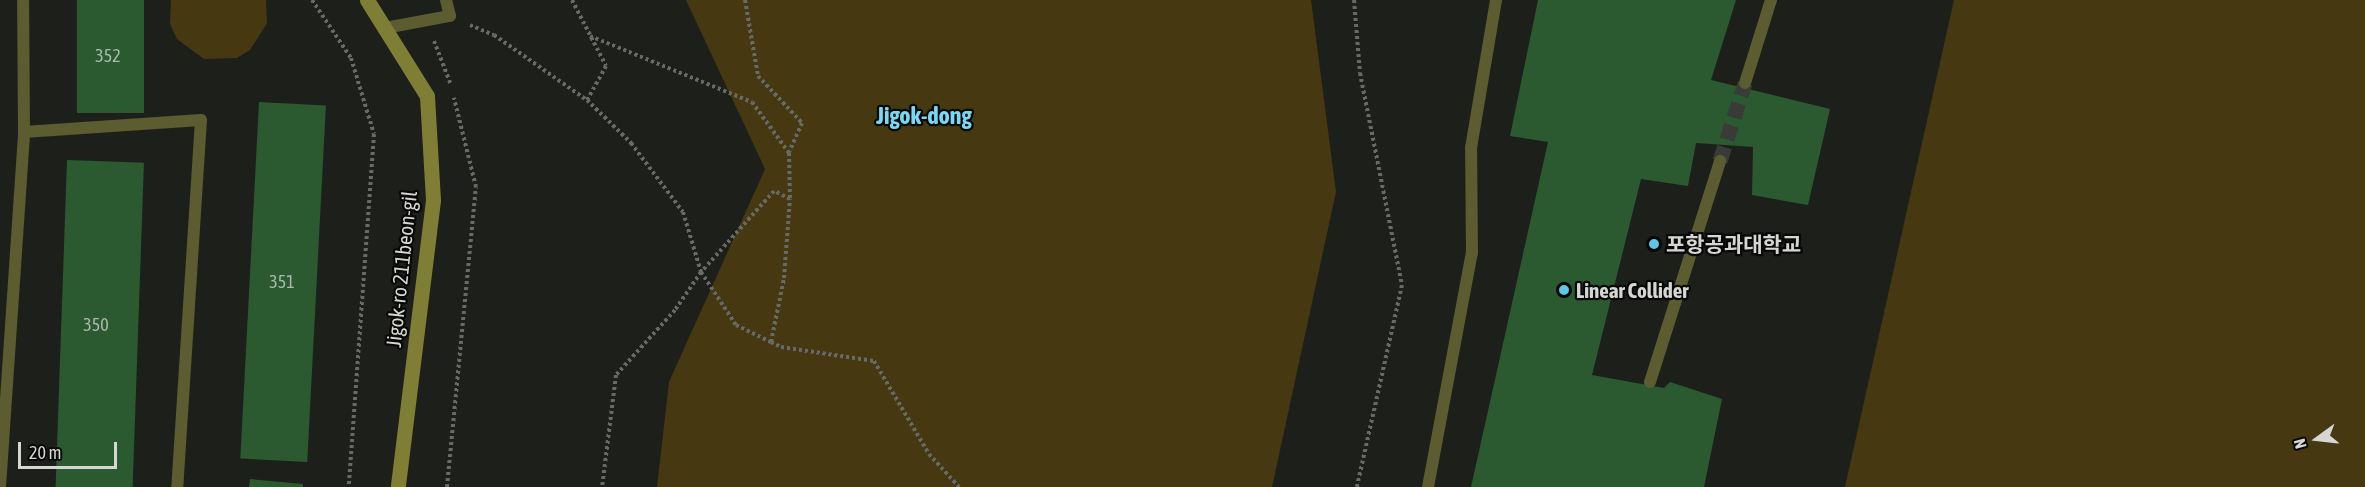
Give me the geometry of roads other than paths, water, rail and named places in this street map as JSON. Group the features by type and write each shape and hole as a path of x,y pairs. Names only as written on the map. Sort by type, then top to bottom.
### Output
{"main road":[{"name":"Jigok-ro 211beon-gil","path":"367,0 427,96 433,200 398,487"}],"lane":[{"path":"0,487 24,132 23,0"},
{"path":"385,28 450,16 446,0"},
{"path":"1428,487 1472,253 1471,148 1496,0"},
{"path":"1745,83 1771,0"},
{"path":"24,132 201,120 177,487"},
{"path":"1650,382 1720,161"}],"tunnel":[{"path":"1720,161 1745,83"}],"place":[{"name":"포항공과대학교","path":"1654,244"},
{"name":"Linear Collider","path":"1564,290"}],"district":[{"name":"Jigok-dong","path":"924,116"}]}
